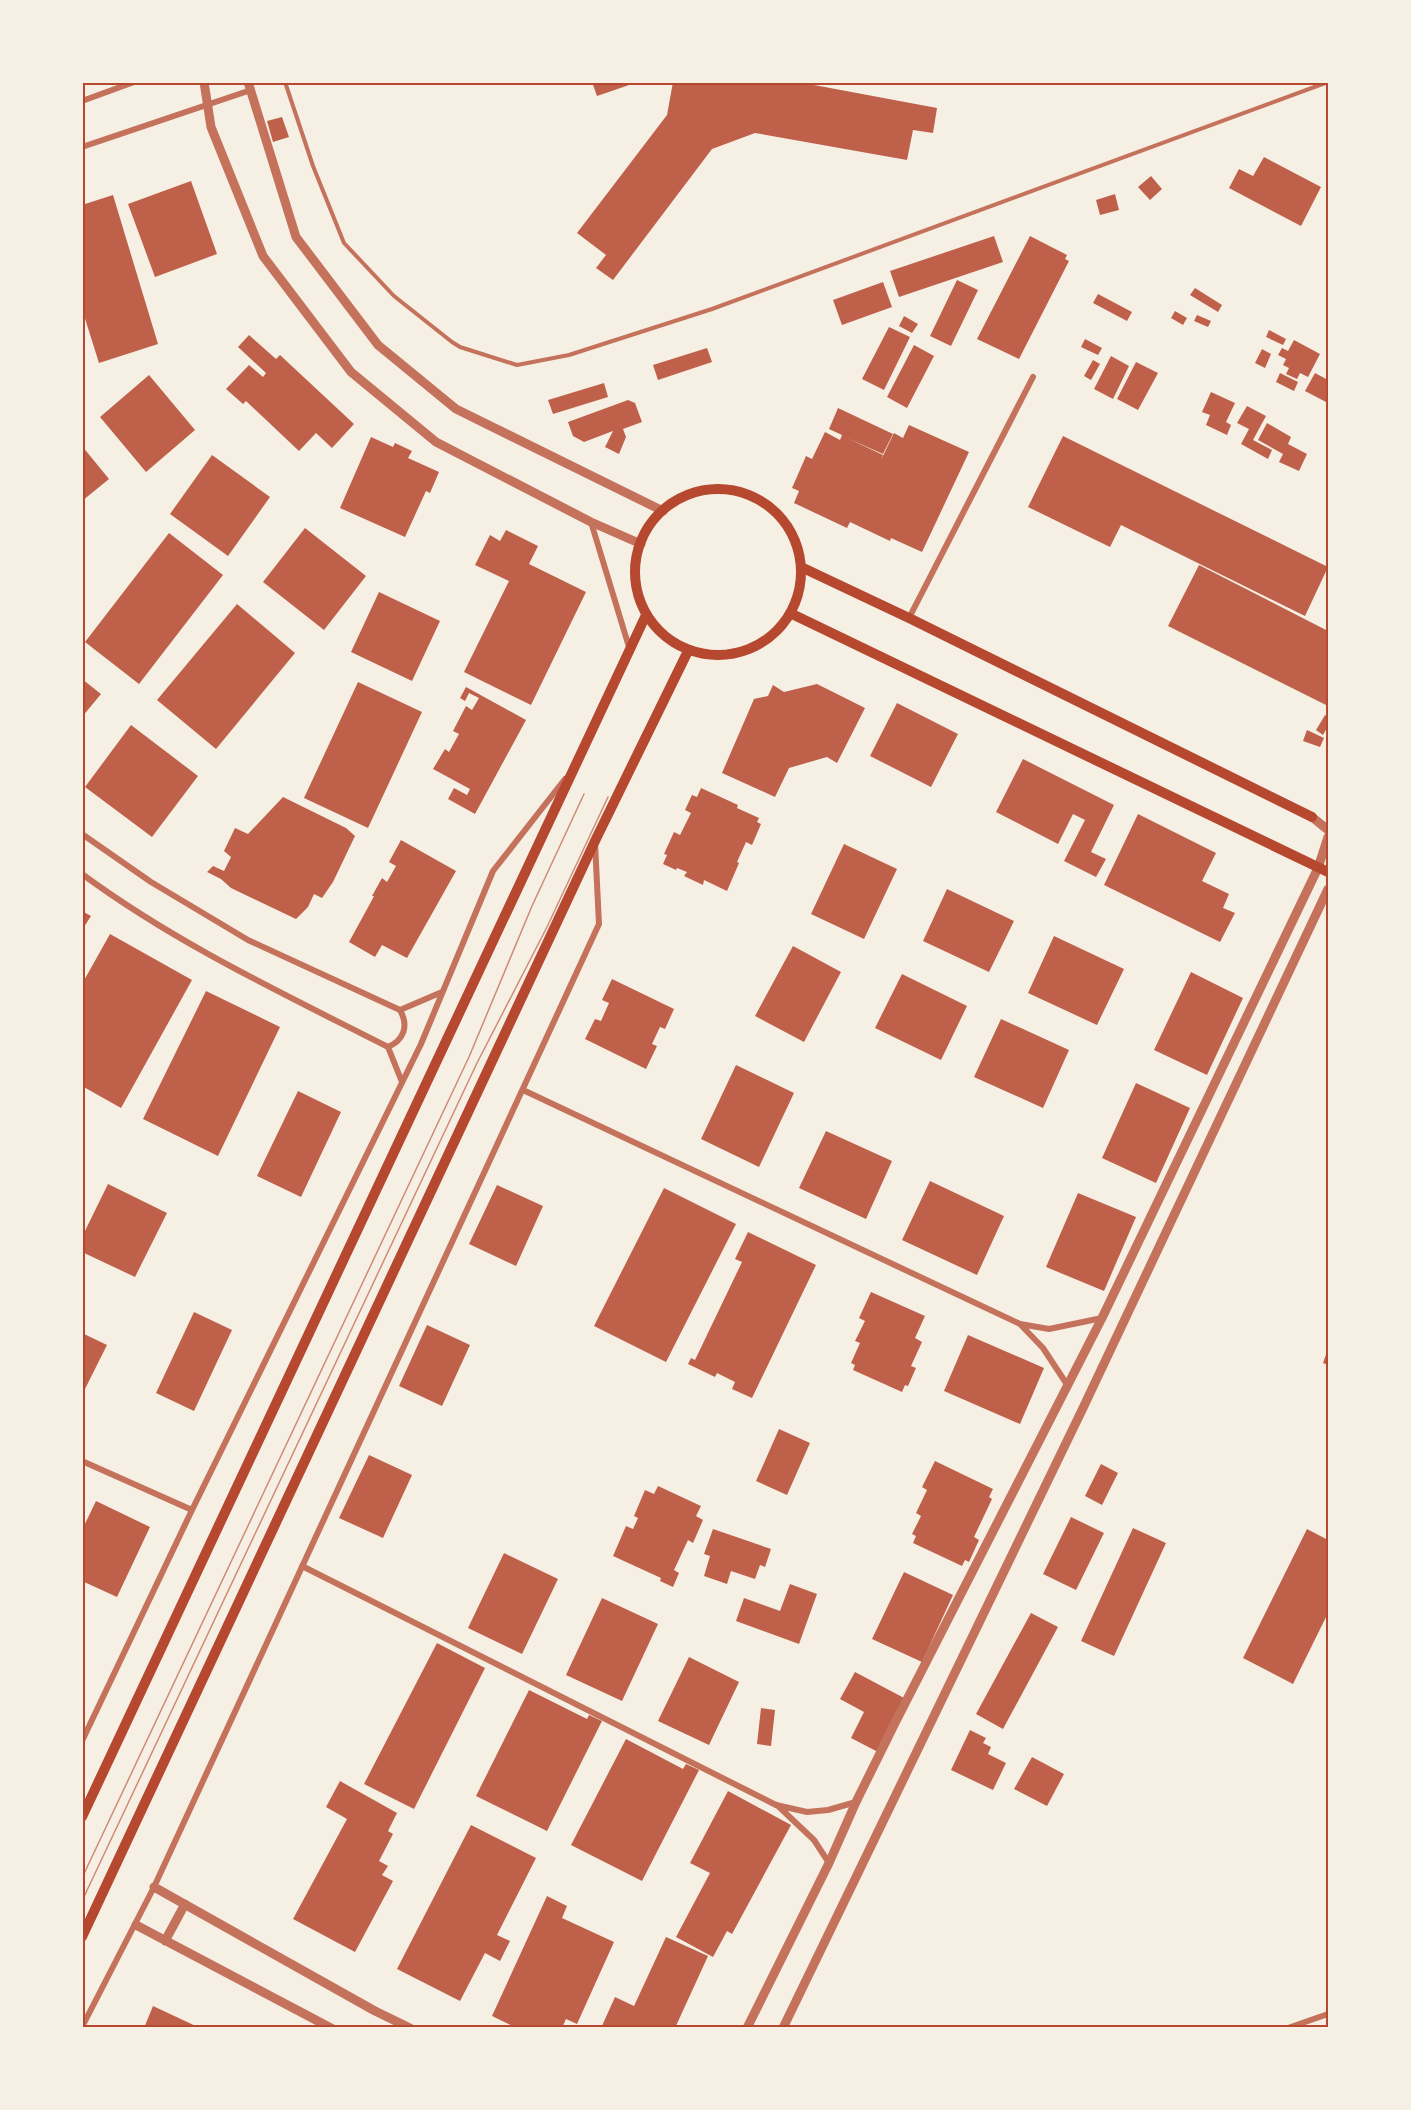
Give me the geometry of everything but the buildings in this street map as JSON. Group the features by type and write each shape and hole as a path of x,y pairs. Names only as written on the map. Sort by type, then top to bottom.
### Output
{"main road":[{"path":"704,490 731,490 756,498 778,514 794,537 801,567 799,593 790,613 769,639 744,652 716,656 688,651 660,632 646,615 636,590 635,563 643,537 663,511 679,499 704,490"},
{"path":"801,567 1312,817"},
{"path":"790,613 1323,870"},
{"path":"82,1817 646,615"},
{"path":"82,1937 595,841 688,651"}],"street":[{"path":"82,101 134,82"},
{"path":"204,82 211,127 263,256 351,372 436,442 591,522 641,544"},
{"path":"82,147 207,104 249,86 296,237 378,345 456,409 663,511"},
{"path":"909,618 1033,377"},
{"path":"591,522 630,649"},
{"path":"82,1741 192,1510 402,1083 493,871 576,765"},
{"path":"1312,817 1329,830"},
{"path":"82,834 151,882 248,940 400,1010 405,1024 404,1031 395,1044 388,1047"},
{"path":"747,2028 829,1863 856,1802 1068,1386 1323,870 1329,837"},
{"path":"82,2027 154,1887 599,924 595,841"},
{"path":"82,874 183,939 388,1047 402,1083"},
{"path":"783,2028 1083,1408 1329,889"},
{"path":"400,1010 443,992"},
{"path":"523,1090 1020,1324 1049,1329 1102,1318"},
{"path":"1020,1324 1042,1348 1068,1386"},
{"path":"82,1461 192,1510"},
{"path":"302,1566 776,1805 807,1812 828,1810 856,1802"},
{"path":"776,1805 814,1840 829,1863"},
{"path":"154,1887 375,2012 410,2028"},
{"path":"165,1941 185,1904"},
{"path":"136,1925 331,2028"},
{"path":"1288,2028 1329,2014"}],"lane":[{"path":"285,82 344,243 394,296 452,342 460,347 517,365 569,355 712,309 1328,82"}],"tram line":[{"path":"82,1878 469,1057 532,906 584,794"},
{"path":"82,1901 477,1063 547,927 608,797"}]}
